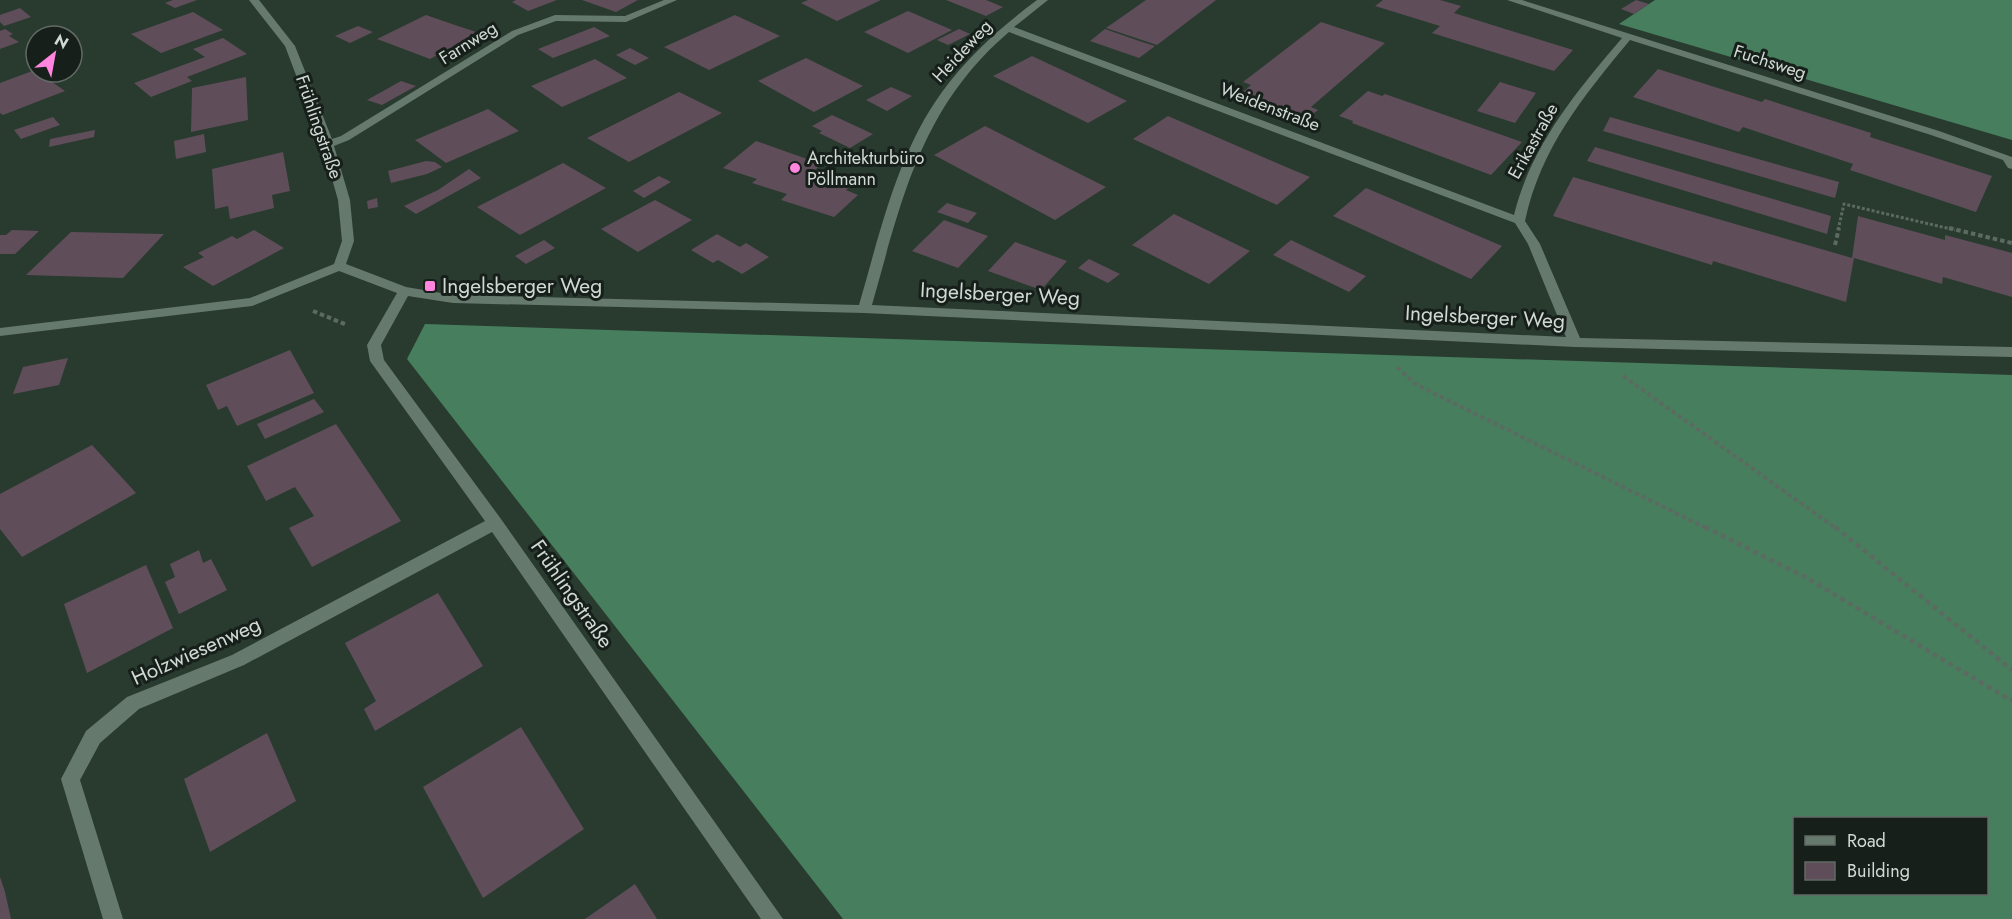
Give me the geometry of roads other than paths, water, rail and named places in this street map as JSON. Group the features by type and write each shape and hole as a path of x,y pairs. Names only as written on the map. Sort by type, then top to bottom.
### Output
{"street":[{"name":"Frühlingstraße","path":"254,0 290,46 328,144 344,200 348,240 339,266"},
{"name":"Farnweg","path":"328,144 345,138 515,33 555,18 626,19 672,0"},
{"name":"Heideweg","path":"864,309 898,194 922,136 944,97 966,68 1008,28 1043,0"},
{"name":"Fuchsweg","path":"1512,0 1935,133 2007,158 2012,166"},
{"name":"Weidenstraße","path":"1008,28 1519,221"},
{"name":"Erikastraße","path":"1519,221 1522,200 1557,129 1629,36"},
{"path":"1519,221 1534,244 1575,342"},
{"path":"0,332 252,302 339,266"},
{"name":"Ingelsberger Weg","path":"339,266 404,291 453,299 864,309 1575,342 2012,352"},
{"name":"Frühlingstraße","path":"404,291 375,345 377,361 495,523 773,919"},
{"name":"Holzwiesenweg","path":"113,919 70,779 93,737 133,703 238,660 495,523"}],"place":[{"name":"Architekturbüro Pöllmann","path":"795,168"},
{"name":"Ingelsberger Weg","path":"430,286"}]}
